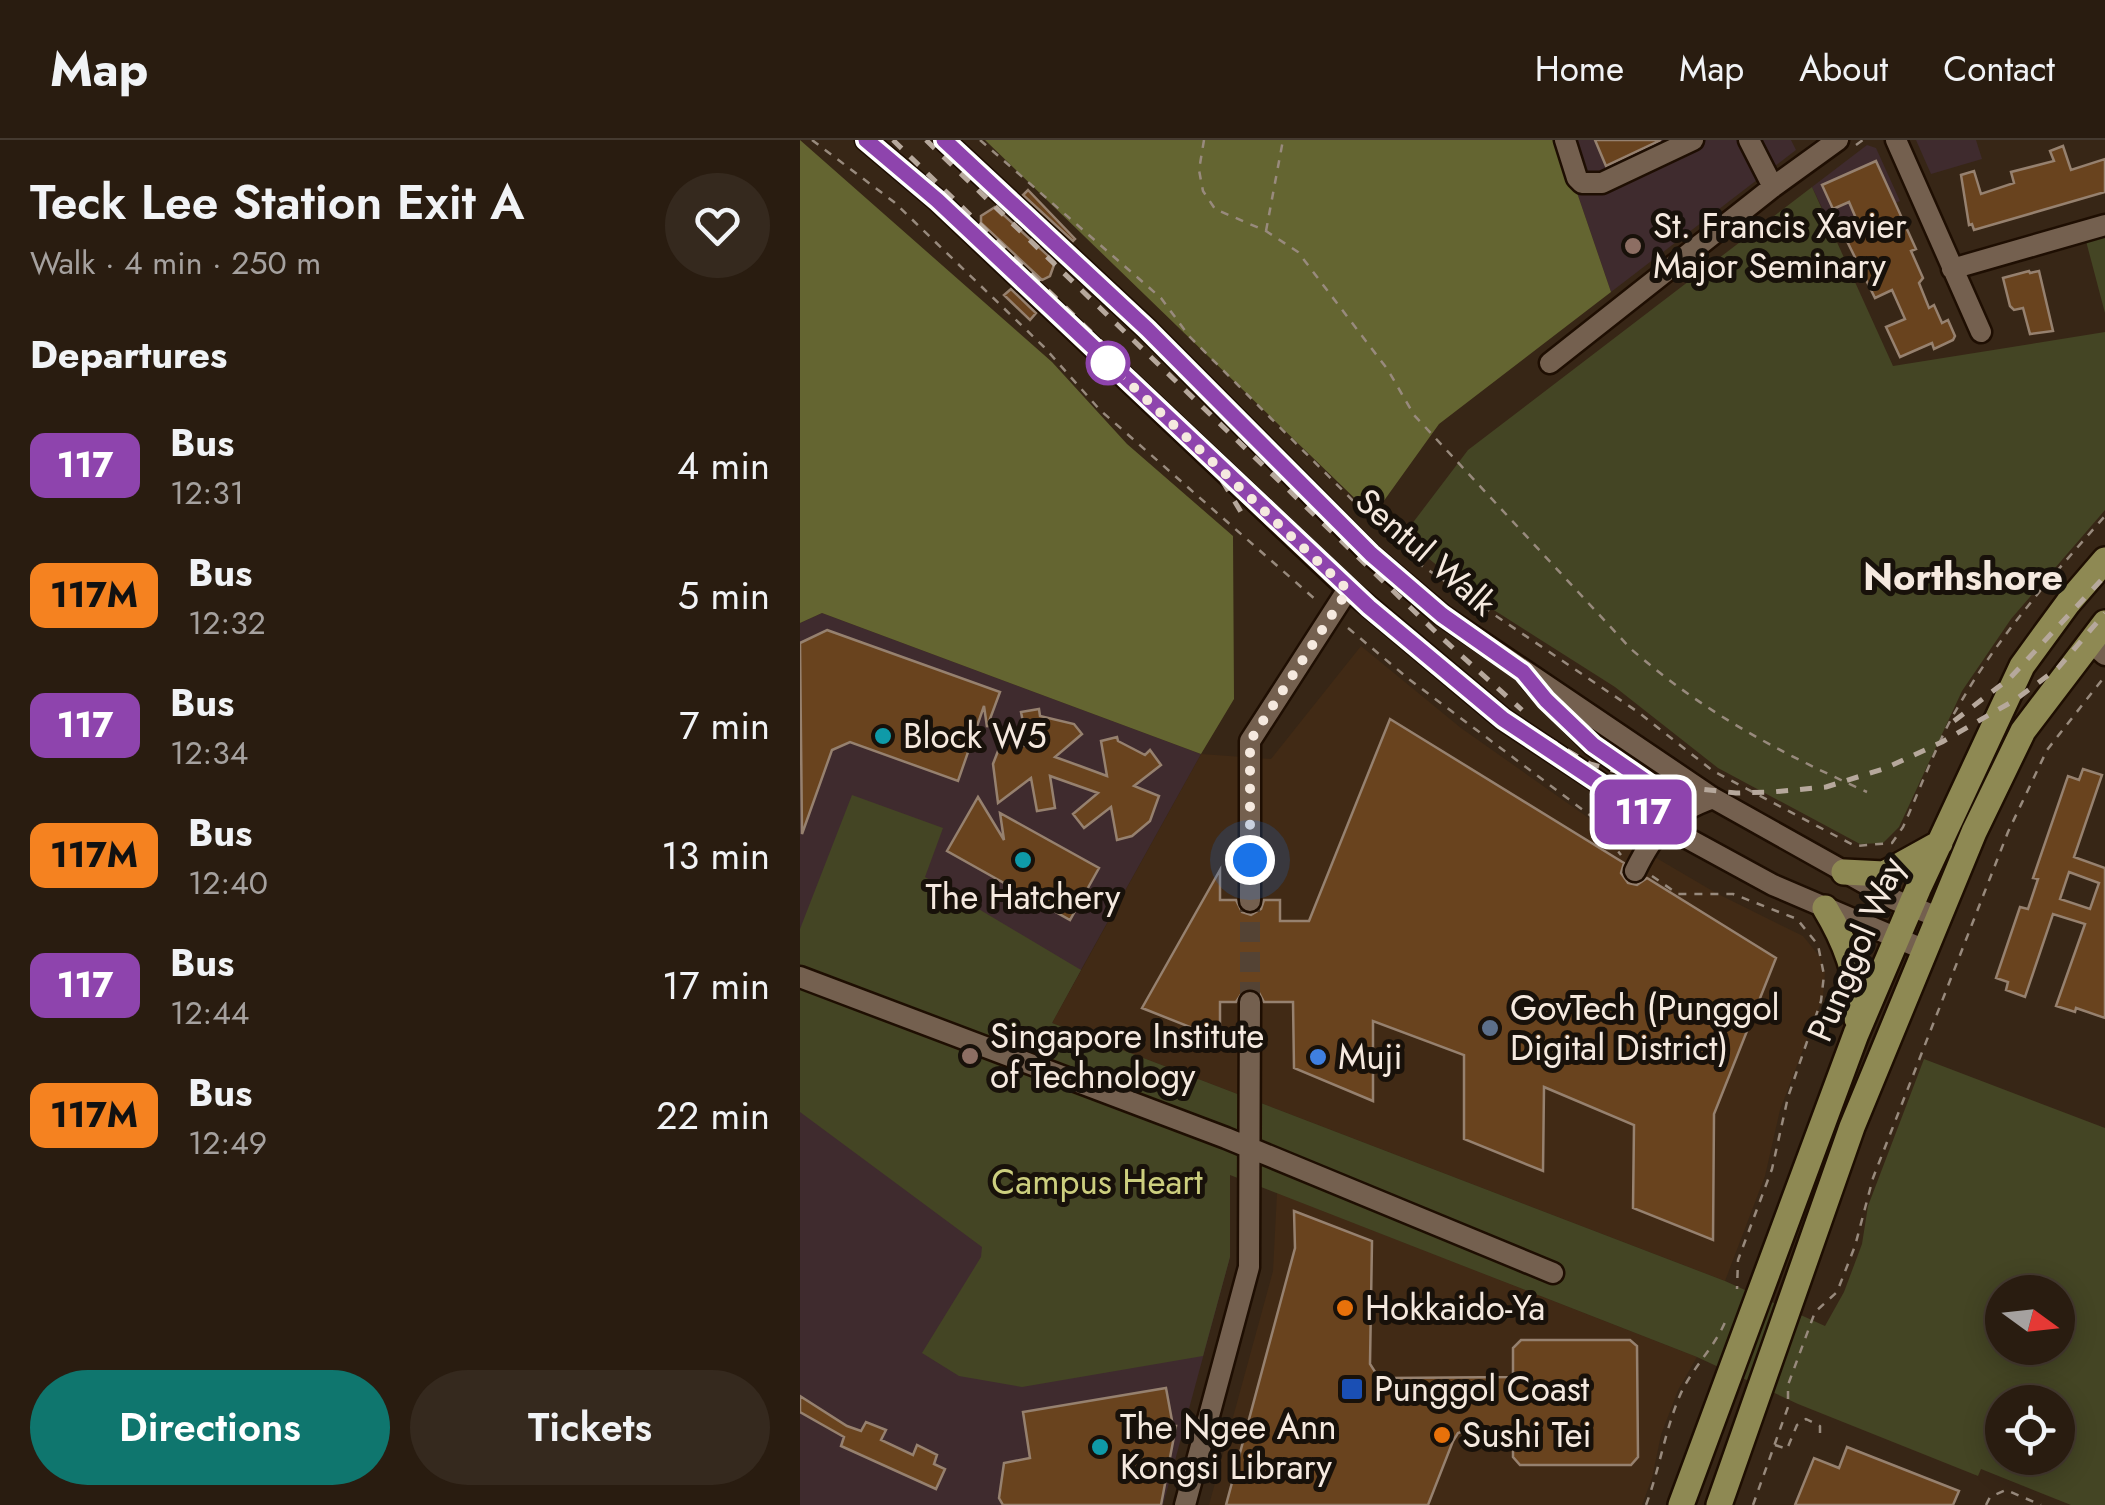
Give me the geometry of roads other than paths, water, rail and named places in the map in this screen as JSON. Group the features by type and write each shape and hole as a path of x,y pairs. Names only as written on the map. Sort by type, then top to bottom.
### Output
{"main road":[{"name":"Punggol Way","path":"1681,1505 1856,1034 1910,906 2022,666 2068,603 2092,561"},
{"name":"Punggol Way","path":"1719,1505 1852,1127 1938,917 2022,730 2100,640"},
{"path":"1844,872 1884,874 1940,844"},
{"path":"1825,908 1842,935 1852,970 1859,1000 1856,1034"}],"street":[{"path":"866,140 937,200 1348,590 1503,719 1662,825 1773,885 1926,950"},
{"name":"Sentul Walk","path":"944,140 1147,329 1371,554 1442,615 1714,798 1844,872 1938,917"},
{"path":"1565,140 1577,178 1590,184 1602,183 1693,140"},
{"path":"1749,140 1773,187"},
{"path":"1550,363 1838,140"},
{"path":"1896,140 1981,332"},
{"path":"1952,269 2105,225"},
{"path":"1250,900 1250,741 1330,612 1348,590"},
{"path":"1523,672 1593,745 1654,787 1666,802 1662,825"},
{"path":"1636,868 1662,825 1683,808 1714,798"},
{"path":"800,977 1226,1138 1552,1273"},
{"path":"1185,1505 1250,1267 1250,1002"}],"tunnel":[{"path":"1250,901 1250,1002"}],"railway":[{"path":"893,140 1424,656 1521,723 1590,764 1673,786 1736,793 1826,787 1886,768 1942,742 2015,700 2058,668 2105,613"},
{"path":"926,140 1443,639 1522,710"},
{"path":"1210,460 1241,512"},
{"path":"1954,721 2010,678 2105,576"}],"place":[{"name":"St. Francis Xavier Major Seminary","path":"1633,246"},
{"name":"Block W5","path":"883,736"},
{"name":"The Hatchery","path":"1023,860"},
{"name":"GovTech (Punggol Digital District)","path":"1490,1028"},
{"name":"Singapore Institute of Technology","path":"970,1056"},
{"name":"Muji","path":"1318,1057"},
{"name":"Hokkaido-Ya","path":"1345,1308"},
{"name":"Punggol Coast","path":"1352,1389"},
{"name":"Sushi Tei","path":"1442,1435"},
{"name":"The Ngee Ann Kongsi Library","path":"1100,1447"}],"district":[{"name":"Northshore","path":"1963,577"}],"park label":[{"name":"Campus Heart","path":"1097,1182"}]}
